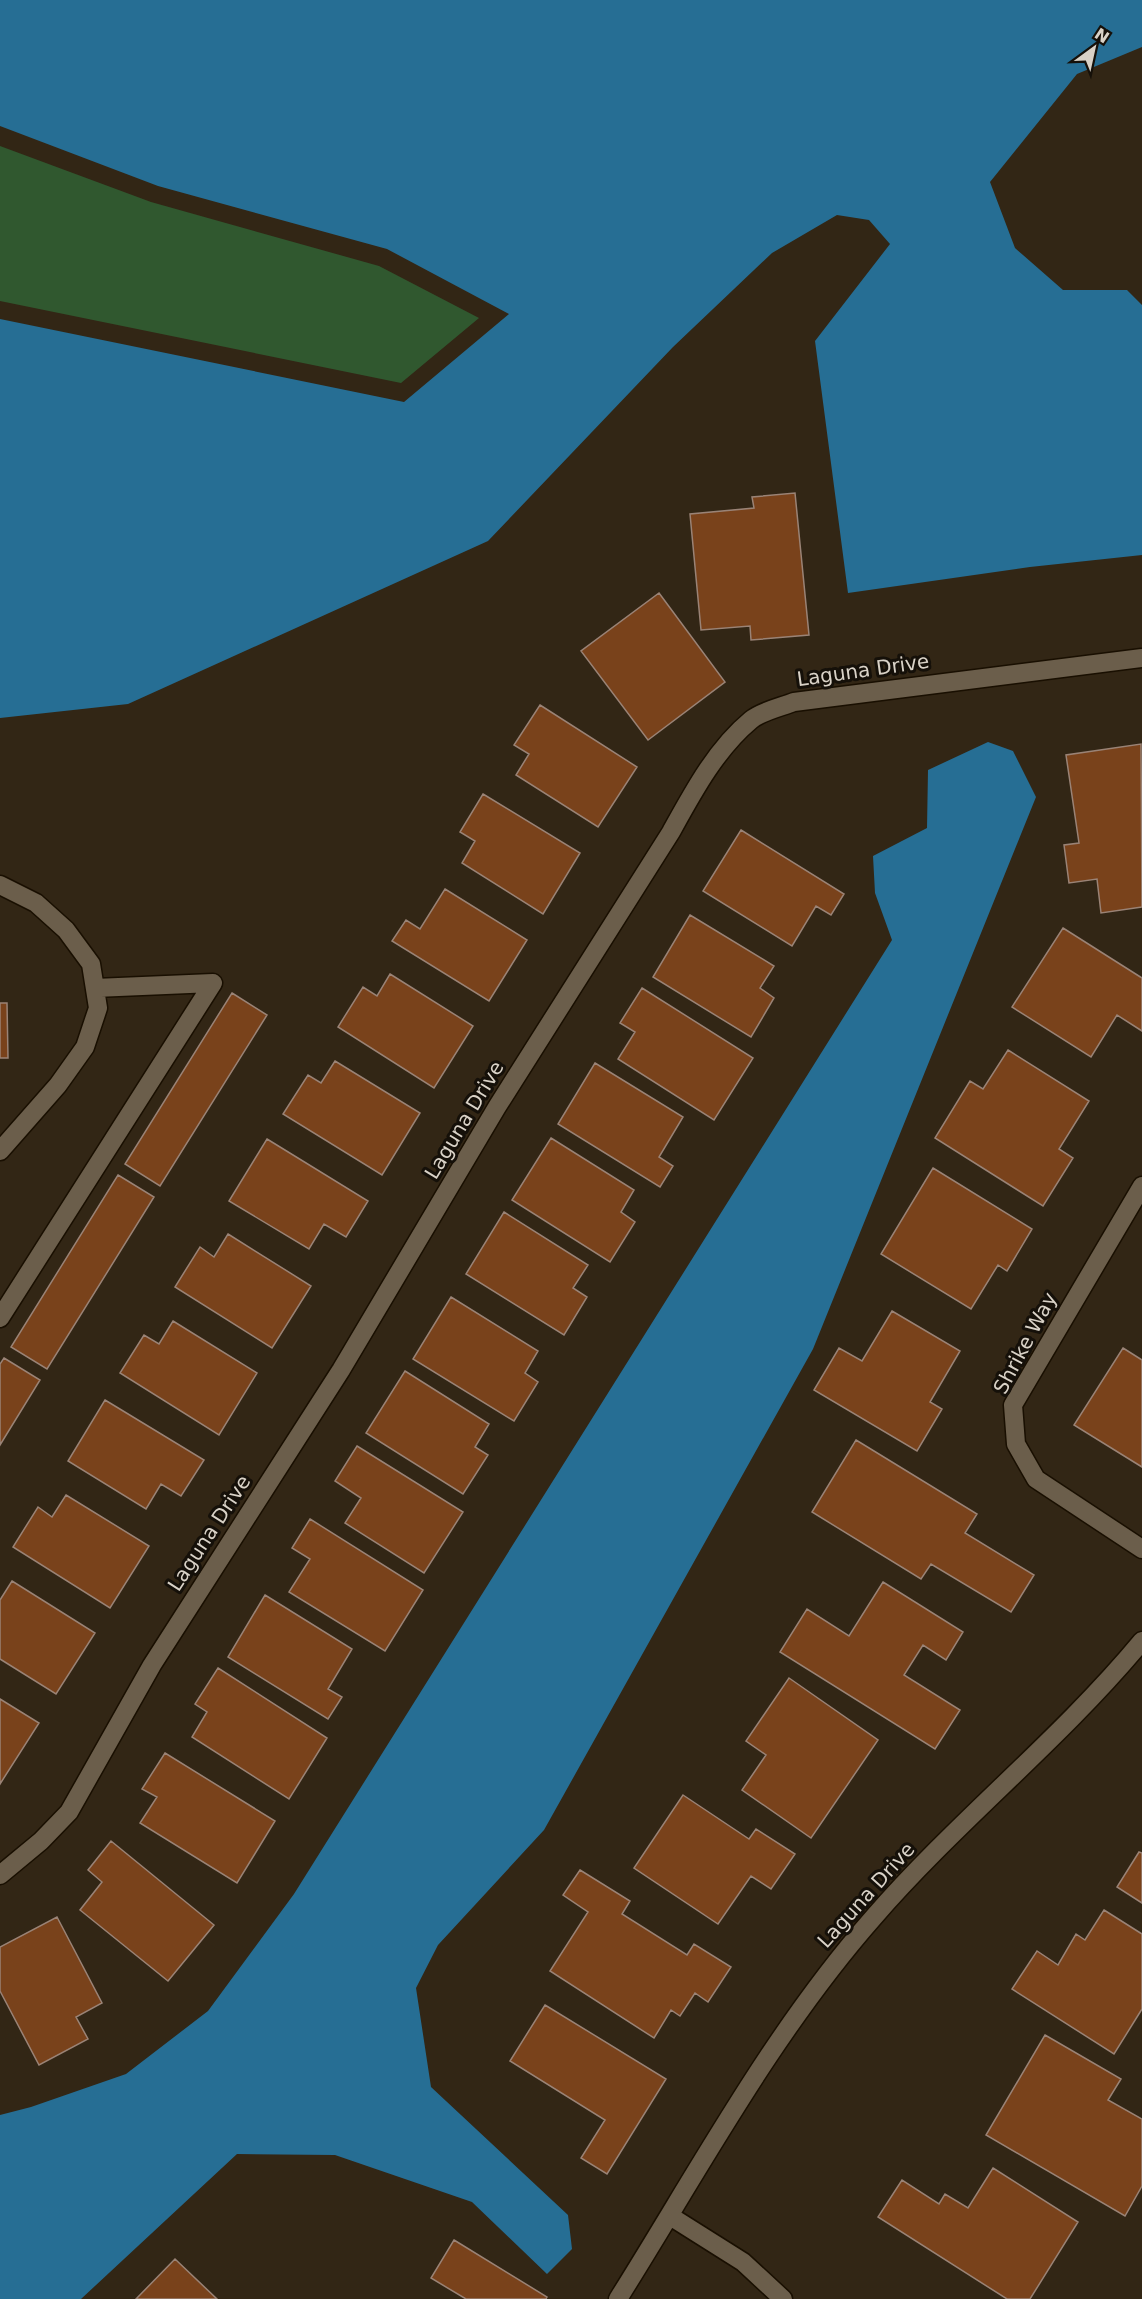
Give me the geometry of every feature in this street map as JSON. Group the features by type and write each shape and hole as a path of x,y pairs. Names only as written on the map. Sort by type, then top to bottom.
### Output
{"street":[{"name":"Laguna Drive","path":"0,1875 41,1841 69,1812 152,1665 341,1370 497,1107 718,755 753,718 794,702 1142,658"},
{"path":"0,885 36,903 66,930 91,964 98,1008 85,1047 58,1085 0,1151"},
{"path":"0,1318 213,983 95,988"},
{"name":"Shrike Way","path":"1142,1186 1013,1405 1016,1444 1036,1479 1142,1549"},
{"name":"Laguna Drive","path":"618,2299 764,2064 822,1980 873,1917 936,1851 1052,1739 1112,1677 1142,1641"},
{"path":"670,2216 743,2262 783,2299"}],"green space":[{"path":"0,146 151,202 379,266 479,318 401,383 0,301"}],"water":[{"path":"0,0 1142,0 1142,47 1077,74 990,182 1015,248 1063,290 1127,290 1142,305 1142,555 1030,567 848,593 815,341 890,244 869,220 837,215 772,253 673,347 488,541 128,704 0,718 0,319 404,402 509,314 387,249 158,186 0,126"},
{"path":"988,742 1013,751 1036,797 813,1349 544,1830 438,1945 416,1988 431,2087 568,2215 572,2249 547,2274 472,2202 335,2155 237,2154 81,2299 0,2299 0,2115 31,2107 126,2074 208,2011 294,1894 892,940 875,893 873,856 927,828 928,770"}],"building":[{"path":"795,493 809,635 751,640 750,626 701,630 690,514 754,508 752,497"},
{"path":"659,593 725,682 648,740 581,651"},
{"path":"540,705 637,767 598,827 516,775 529,754 514,745"},
{"path":"1141,744 1142,907 1101,913 1097,879 1069,883 1064,845 1079,843 1066,755"},
{"path":"483,794 580,853 543,914 462,863 475,841 460,832"},
{"path":"741,830 844,894 831,915 816,906 792,946 703,891"},
{"path":"445,889 527,940 489,1001 392,941 406,920 420,929"},
{"path":"690,915 774,966 760,988 774,998 751,1037 653,977"},
{"path":"1063,928 1142,978 1142,1031 1117,1015 1091,1057 1012,1007"},
{"path":"390,974 473,1026 434,1088 338,1027 363,987 377,996"},
{"path":"642,988 753,1058 714,1120 618,1059 635,1032 620,1023"},
{"path":"232,993 267,1015 160,1186 125,1164"},
{"path":"0,1003 7,1003 8,1058 0,1058"},
{"path":"1008,1050 1089,1101 1059,1149 1073,1158 1043,1206 935,1138 970,1081 983,1089"},
{"path":"335,1061 420,1113 382,1175 283,1114 308,1075 321,1083"},
{"path":"595,1063 683,1117 659,1157 673,1166 660,1187 558,1124"},
{"path":"551,1138 634,1190 621,1212 635,1222 610,1262 512,1200"},
{"path":"267,1139 368,1201 346,1237 324,1224 309,1249 229,1201"},
{"path":"933,1168 1032,1229 1007,1271 998,1265 971,1309 881,1254"},
{"path":"118,1175 154,1197 47,1369 11,1347"},
{"path":"504,1212 588,1265 573,1288 587,1297 564,1335 466,1274"},
{"path":"228,1234 311,1286 272,1348 175,1287 200,1247 214,1257"},
{"path":"451,1297 538,1351 525,1373 538,1382 514,1421 413,1359"},
{"path":"892,1311 960,1351 930,1402 942,1409 917,1451 814,1390 839,1348 862,1361"},
{"path":"173,1321 257,1373 219,1435 120,1373 144,1335 159,1344"},
{"path":"1123,1348 1142,1360 1142,1467 1074,1425"},
{"path":"4,1358 40,1380 0,1445 0,1364"},
{"path":"405,1371 489,1424 475,1447 488,1455 463,1494 366,1433"},
{"path":"105,1400 204,1460 181,1496 161,1484 146,1509 68,1461"},
{"path":"856,1440 977,1514 965,1533 1034,1575 1011,1612 931,1564 921,1579 812,1512"},
{"path":"357,1446 463,1512 424,1573 345,1523 361,1498 335,1481"},
{"path":"66,1495 149,1546 110,1608 13,1547 38,1507 52,1517"},
{"path":"310,1519 423,1590 385,1651 289,1592 310,1559 292,1548"},
{"path":"12,1581 95,1633 56,1694 0,1659 0,1600"},
{"path":"883,1582 963,1632 946,1660 923,1645 904,1675 960,1710 935,1749 780,1652 807,1609 849,1636"},
{"path":"265,1595 352,1649 328,1689 342,1697 328,1719 228,1657"},
{"path":"218,1668 327,1738 289,1799 192,1737 207,1712 195,1704"},
{"path":"789,1678 878,1740 811,1838 742,1790 766,1755 746,1741"},
{"path":"0,1699 39,1723 0,1784"},
{"path":"165,1753 275,1821 237,1883 140,1823 157,1797 142,1789"},
{"path":"683,1795 749,1839 756,1829 795,1854 771,1889 751,1876 718,1924 634,1868"},
{"path":"111,1841 214,1925 168,1981 80,1910 102,1882 88,1870"},
{"path":"1139,1852 1142,1853 1142,1903 1117,1887"},
{"path":"580,1870 630,1901 622,1914 687,1955 694,1944 731,1967 708,2002 695,1993 680,2016 671,2010 654,2038 550,1971 588,1912 563,1895"},
{"path":"1104,1910 1142,1934 1142,2009 1114,2054 1012,1989 1037,1951 1058,1965 1076,1934 1085,1940"},
{"path":"57,1917 102,2003 76,2017 88,2039 39,2065 0,1991 0,1947"},
{"path":"545,2005 666,2079 607,2174 581,2158 605,2120 510,2061"},
{"path":"1045,2035 1121,2079 1108,2100 1142,2119 1142,2186 1125,2216 986,2135"},
{"path":"993,2168 1078,2222 1030,2299 1007,2299 878,2217 902,2180 939,2204 945,2194 968,2208"},
{"path":"454,2240 547,2297 546,2299 466,2299 431,2278"},
{"path":"175,2259 217,2299 136,2299"}]}
